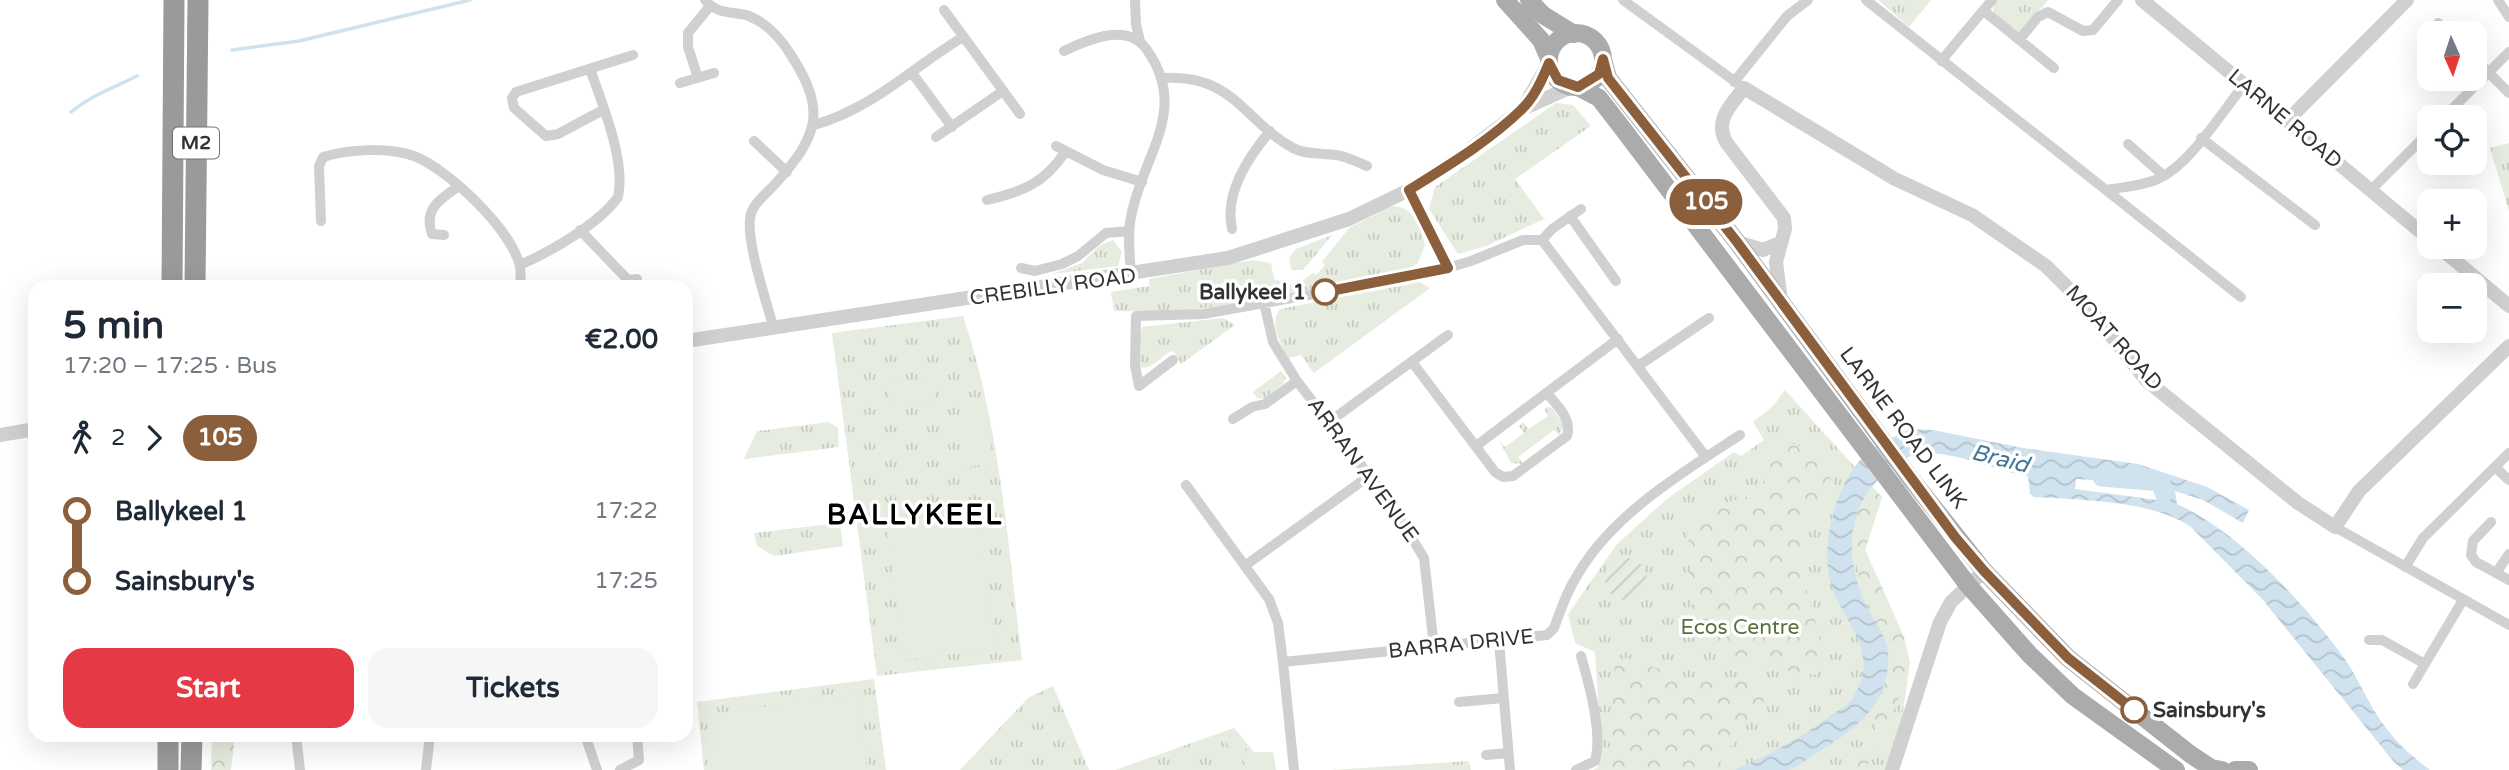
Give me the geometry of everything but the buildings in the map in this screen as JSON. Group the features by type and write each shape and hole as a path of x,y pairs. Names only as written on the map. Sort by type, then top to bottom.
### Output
{"highway":[{"name":"M2","path":"172,0 172,280"},
{"name":"M2","path":"195,280 198,2"},
{"path":"167,770 168,742"},
{"path":"191,770 192,742"}],"main road":[{"path":"1504,0 1541,40 1558,80 1575,87 1599,74 1603,59 1597,43 1590,37 1574,34 1543,15 1529,0"},
{"path":"1549,61 1558,40 1574,34"},
{"name":"LARNE ROAD LINK","path":"1603,59 1608,78 1737,242 1911,479 1984,571 2068,658 2190,754 2211,768 2222,770"},
{"name":"LARNE ROAD LINK","path":"1575,87 1599,98 1893,490 1987,607 2073,696 2176,770"},
{"path":"2235,770 2249,770"}],"street":[{"path":"1131,275 1129,231 1142,182 1163,122 1163,78 1140,41 1135,0"},
{"name":"MOAT ROAD","path":"1623,0 1739,85 1895,179 1972,215 2046,266 2094,313 2146,380 2298,503 2335,527 2509,625"},
{"path":"1781,301 1777,274 1780,243 1785,229 1783,216 1722,136 1723,117 1739,85 1787,16 1808,0"},
{"path":"1866,0 2241,297"},
{"path":"1941,61 1992,0"},
{"path":"2020,40 2038,17 2048,12 2083,30 2093,30 2118,0"},
{"name":"LARNE ROAD","path":"2142,0 2289,119 2417,229"},
{"path":"2289,119 2407,0"},
{"path":"2498,0 2509,17"},
{"path":"698,78 688,47 688,33 708,3 724,13 747,15 762,22 774,33 804,79 814,110 814,125 807,141 786,172 752,211 750,223 773,326"},
{"path":"944,10 1020,114"},
{"path":"1984,11 2054,68"},
{"path":"1064,51 1086,40 1107,36 1131,36 1140,41"},
{"path":"814,125 841,118 963,37"},
{"path":"2457,105 2509,52"},
{"path":"603,110 558,134 546,136 512,103 516,92 633,55"},
{"name":"CREBILLY ROAD","path":"693,340 1131,275 1228,258 1272,246 1349,219 1409,190 1468,151 1522,109 1538,88 1549,61"},
{"path":"520,265 580,230 612,205 619,192 619,166 590,69"},
{"path":"2487,70 2509,93"},
{"path":"680,83 714,73"},
{"path":"912,73 952,127"},
{"path":"1163,78 1187,78 1219,89 1242,104 1270,131 1296,149 1340,156 1367,166"},
{"path":"2106,190 2145,184 2164,176 2183,161 2244,85"},
{"name":"CREBILLY ROAD","path":"1522,109 1575,87"},
{"path":"936,137 1003,91"},
{"path":"1231,229 1229,212 1239,178 1270,131"},
{"path":"2201,138 2315,225"},
{"path":"754,141 786,172"},
{"path":"2128,144 2164,176"},
{"path":"2371,190 2417,144"},
{"path":"987,200 1018,193 1036,184 1055,166 1061,149 1103,170 1142,182"},
{"path":"320,221 321,159 329,155 401,152 426,162 458,186 493,221 520,265 521,280"},
{"path":"444,235 432,234 429,217 438,200 458,186"},
{"path":"1409,190 1448,268"},
{"path":"1173,360 1139,386 1135,365 1136,316 1194,315 1448,268 1523,240 1542,240 1581,209"},
{"path":"1570,216 1616,281"},
{"path":"580,230 617,272 628,280 637,279"},
{"path":"1021,268 1035,271 1062,264 1078,256 1106,233 1129,231"},
{"path":"1542,240 1706,457"},
{"path":"1737,242 1763,250 1780,243"},
{"path":"2453,259 2509,306"},
{"name":"ARRAN AVENUE","path":"1264,303 1275,345 1297,381 1369,476 1424,558 1434,647"},
{"path":"1638,366 1709,318"},
{"path":"1329,422 1448,335"},
{"path":"1476,446 1618,340"},
{"path":"2335,527 2359,491 2509,346"},
{"path":"1412,362 1495,472 1508,478 1562,441 1568,433 1568,423 1546,393"},
{"path":"1233,419 1252,407 1265,404 1297,381"},
{"path":"0,435 28,430"},
{"name":"BARRA DRIVE","path":"1283,662 1499,641 1551,633 1579,572 1602,542 1638,508 1740,435"},
{"path":"2405,567 2423,538 2509,453"},
{"path":"2496,467 2509,480"},
{"path":"1246,565 1369,476"},
{"path":"1186,485 1246,565 1274,609 1283,662 1294,770"},
{"path":"2491,522 2473,541 2470,552 2476,562 2509,580"},
{"path":"2496,573 2509,554"},
{"path":"1892,770 1940,622 1951,602 1984,571"},
{"path":"2413,684 2463,600"},
{"path":"1951,602 1987,607"},
{"path":"2369,640 2382,640 2425,664"},
{"path":"1499,641 1510,770"},
{"path":"1576,770 1595,761 1597,750 1591,693 1581,656"},
{"path":"1460,702 1503,698"},
{"path":"297,742 300,770"},
{"path":"426,770 429,742"},
{"path":"587,742 597,770"},
{"path":"620,770 639,760 638,742"},
{"path":"1486,755 1508,753"}],"green space":[{"path":"1878,0 1931,0 1909,27"},
{"path":"1994,0 2048,0 2023,31 2016,34 1993,16"},
{"path":"1556,103 1573,105 1591,126 1515,179 1544,219 1486,246 1458,254 1429,209 1435,187"},
{"path":"2509,143 2509,211 2490,148"},
{"path":"1392,206 1411,213 1425,245 1418,263 1400,274 1212,307 1172,312 1114,311 1111,292 1149,286 1149,279 1253,260 1271,263 1274,279 1295,286 1313,273 1316,275 1325,265 1322,262 1349,228"},
{"path":"1332,235 1303,270 1291,270 1289,258 1296,249"},
{"path":"1113,240 1122,252 1118,266 1052,274 1082,263 1099,246"},
{"path":"1420,282 1430,288 1314,373 1301,355 1289,358 1279,340 1276,321 1280,309"},
{"path":"963,316 976,358 994,443 1022,660 877,676 832,333"},
{"path":"1223,318 1235,325 1181,364 1173,351 1145,368 1140,367 1140,332 1143,327"},
{"path":"1281,371 1286,378 1283,384 1264,399 1257,398 1253,392"},
{"path":"932,377 936,401 891,408 888,384"},
{"name":"Ecos Centre","path":"1785,390 1882,497 1865,550 1904,637 1910,663 1897,753 1889,770 1592,770 1597,768 1602,756 1595,652 1575,643 1568,614 1617,544 1668,498 1734,452 1741,456 1764,440 1753,422 1773,406"},
{"path":"1552,408 1563,424 1560,436 1554,430 1518,457 1523,464 1511,463 1499,440 1505,447 1524,433 1519,426 1523,422 1529,429 1548,416 1544,409"},
{"path":"988,418 993,464 965,467 960,422"},
{"path":"829,422 838,428 839,447 744,459 757,431"},
{"path":"1795,444 1816,455 1836,487 1823,503 1799,520 1803,574 1821,652 1817,675 1716,652 1692,608 1687,522 1707,508 1752,495 1769,474 1764,457 1773,446"},
{"path":"1871,486 1882,497 1865,550 1903,636 1909,660 1908,670 1892,715 1865,770 1837,770 1875,732 1875,705 1882,693 1888,651 1864,598 1850,538 1856,510"},
{"path":"977,507 996,648 905,660 885,519"},
{"path":"840,523 843,546 774,556 757,546 754,533"},
{"path":"1626,558 1641,564 1647,579 1641,594 1626,600 1611,594 1605,579 1611,564"},
{"path":"1626,658 1672,673 1677,682 1732,678 1763,686 1768,695 1721,760 1720,770 1602,770 1609,761 1615,661"},
{"path":"874,679 886,770 704,770 697,702"},
{"path":"1053,686 1089,770 960,770 1028,698"},
{"path":"858,695 867,770 717,770 710,714"},
{"path":"1234,728 1254,752 1273,752 1276,770 1115,770"},
{"path":"1230,735 1240,740 1263,770 1251,770 1223,739"},
{"path":"212,742 234,742 231,770 211,770"},
{"path":"1469,761 1471,770 1331,770"}],"water":[{"name":"Braid","path":"1910,429 1933,430 2023,448 2138,464 2207,487 2249,510 2243,523 2203,500 2175,491 2177,504 2222,531 2286,588 2346,660 2380,720 2407,751 2430,770 2403,770 2393,761 2263,600 2191,527 2175,518 2136,506 2034,497 2030,494 2028,476 1947,455 1920,454 1907,457 1885,472 1866,496 1854,525 1852,557 1855,573 1866,605 1885,640 1888,653 1888,671 1877,701 1843,736 1795,767 1788,770 1735,770 1794,740 1844,707 1852,699 1861,682 1864,666 1862,651 1830,581 1827,550 1832,517 1844,486 1860,460 1871,450","holes":["2129,477 2146,477 2156,490 2157,500 2075,489 2076,479 2122,482"]}],"waterway":[{"path":"232,50 299,41 470,0"},
{"path":"71,112 95,96 137,76"},
{"path":"2102,477 2161,482 2164,493"}],"bus line":[{"name":"105","path":"1325,292 1448,268 1409,190 1446,167 1522,109 1538,88 1549,63 1554,75 1564,85 1578,87 1586,85 1599,74 1603,59 1608,78 1737,242 1955,537 2068,658 2134,710"}],"place":[{"name":"Ballykeel 1","path":"1325,292"},
{"name":"Sainsbury's","path":"2134,710"}],"district":[{"name":"BALLYKEEL","path":"915,515"}]}
